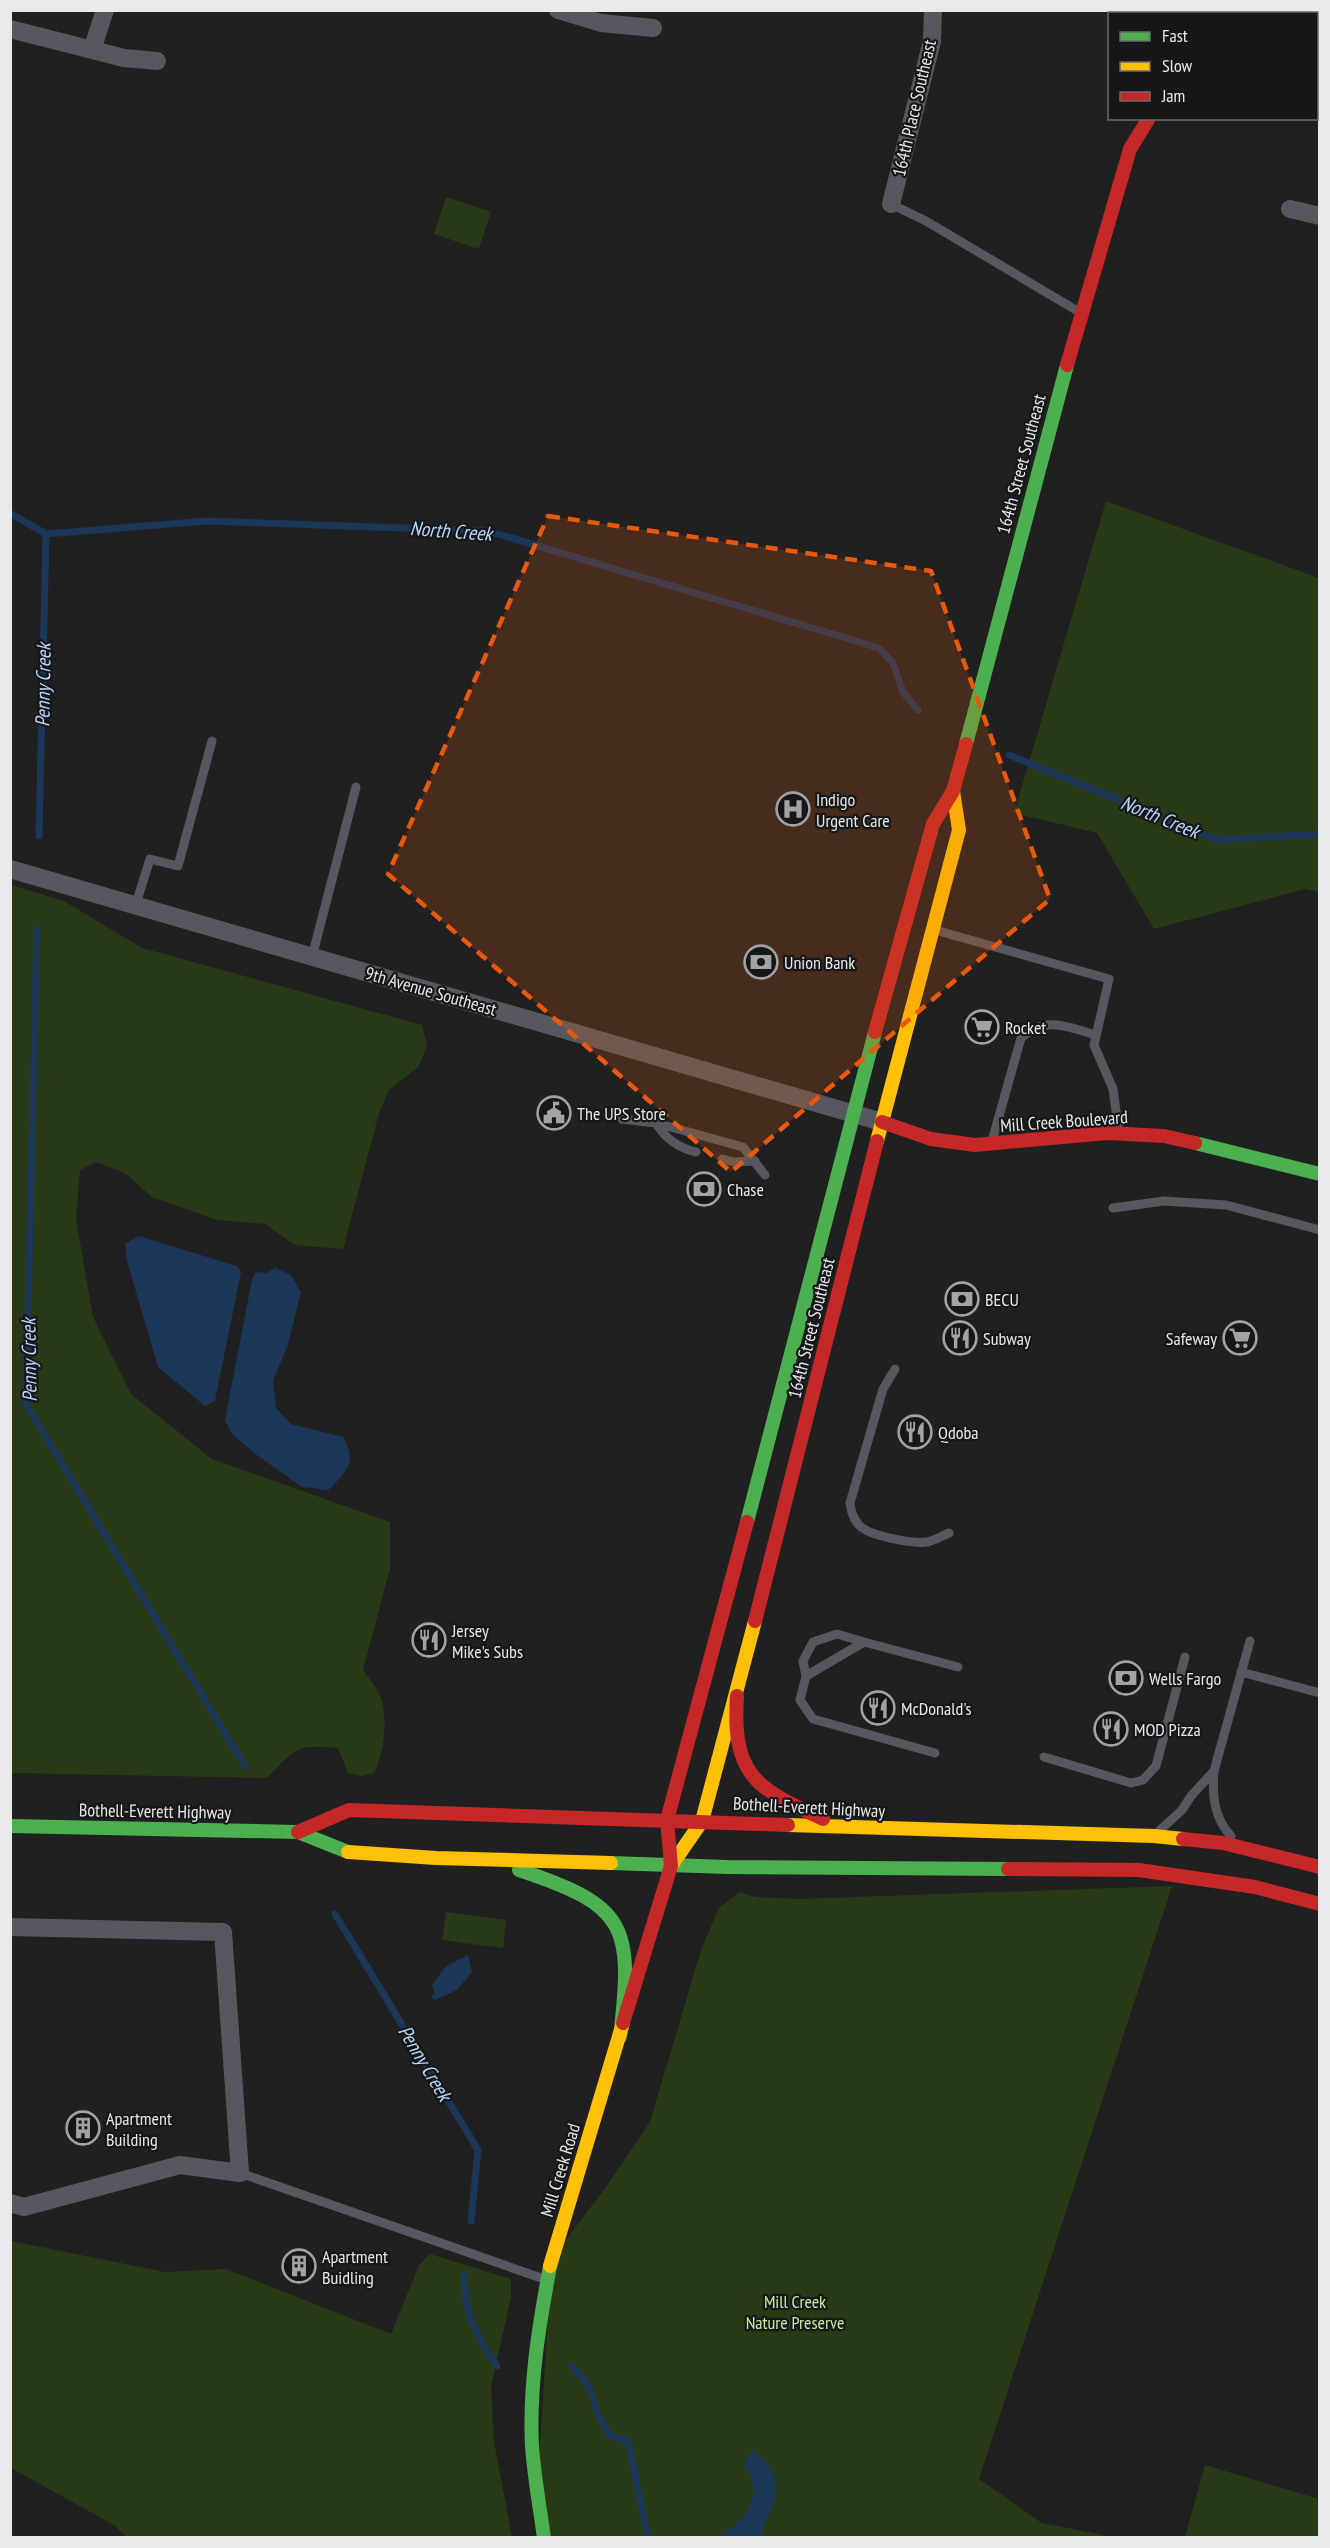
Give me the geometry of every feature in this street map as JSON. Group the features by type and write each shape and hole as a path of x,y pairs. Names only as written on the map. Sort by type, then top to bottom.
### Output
{"main road":[{"name":"164th Street Southeast","path":"668,1820 798,1333 852,1113 933,824 953,791 1081,313 1130,149 1148,120"},
{"name":"164th Street Southeast","path":"1129,129 1130,149"},
{"name":"164th Street Southeast","path":"671,1866 702,1821 737,1696 882,1122 959,830 953,791"},
{"name":"Mill Creek Boulevard","path":"882,1122 939,1140 965,1144 991,1144 1080,1134 1119,1133 1164,1136 1320,1174"},
{"path":"737,1696 734,1724 737,1749 744,1766 755,1781 788,1804 839,1826"},
{"name":"Bothell-Everett Highway","path":"298,1832 349,1810 1154,1836 1223,1843 1320,1867"},
{"name":"Mill Creek Road","path":"544,2538 532,2448 532,2394 536,2340 552,2258 671,1866 668,1820"},
{"name":"Bothell-Everett Highway","path":"10,1826 298,1832 351,1853 486,1860 671,1866 1139,1870 1255,1887 1320,1904"},
{"path":"486,1860 544,1878 589,1896 606,1909 622,1935 626,1958 627,1982 620,2037"}],"street":[{"path":"92,50 105,10"},
{"path":"558,10 601,22 653,28"},
{"name":"164th Place Southeast","path":"891,204 932,41 933,10"},
{"path":"10,29 124,58 157,61"},
{"path":"1290,209 1320,216"},
{"name":"9th Avenue Southeast","path":"10,869 882,1122"},
{"path":"10,1927 223,1932 240,2173 180,2165 24,2207 10,2203"}],"lane":[{"path":"891,204 926,221 1081,313"},
{"path":"135,907 150,859 178,866 212,741"},
{"path":"312,957 356,787"},
{"path":"932,929 1109,979 1094,1045 1113,1089 1119,1133"},
{"path":"991,1144 1022,1038 1032,1028 1059,1024 1096,1035"},
{"path":"622,1119 656,1123 743,1147 765,1175"},
{"path":"656,1123 664,1137 696,1152"},
{"path":"722,1159 734,1162 754,1161"},
{"path":"1113,1208 1164,1201 1226,1206 1320,1230"},
{"path":"895,1369 883,1389 850,1503 852,1515 866,1530 913,1543 929,1542 949,1533"},
{"path":"935,1753 813,1719 800,1700 806,1676 803,1661 813,1642 837,1634 958,1667"},
{"path":"1250,1641 1214,1772 1212,1789 1215,1808 1222,1826 1245,1847 1256,1851"},
{"path":"806,1676 864,1642"},
{"path":"1044,1757 1131,1783 1150,1775 1156,1766 1185,1657"},
{"path":"1241,1672 1320,1693"},
{"path":"1154,1836 1182,1810 1191,1796 1214,1772"},
{"path":"240,2173 548,2280"}],"highlighted area":[{"path":"548,516 931,571 1050,899 731,1172 388,874"}],"green space":[{"path":"446,197 491,212 479,249 434,234"},
{"path":"1106,501 1319,578 1319,892 1305,889 1154,929 1097,833 1014,813"},
{"path":"11,885 64,901 142,948 422,1025 427,1045 419,1066 389,1090 379,1113 343,1249 295,1245 265,1224 217,1220 152,1197 125,1173 96,1162 80,1170 76,1219 93,1317 131,1394 212,1459 390,1522 390,1569 363,1670 379,1694 383,1707 382,1747 374,1773 361,1776 348,1773 338,1748 313,1747 291,1754 267,1778 11,1773"},
{"name":"Mill Creek Nature Preserve","path":"1172,1886 979,2479 1042,2523 1113,2537 545,2538 537,2491 552,2258 606,2187 650,2122 701,1950 719,1908 740,1892 755,1897 799,1899"},
{"path":"446,1912 506,1920 503,1948 442,1940"},
{"path":"11,2241 165,2272 226,2269 391,2334 419,2265 430,2254 511,2279 511,2297 491,2387 494,2442 512,2537 127,2537 114,2525 11,2468"},
{"path":"1205,2465 1319,2499 1319,2537 1185,2537"}],"water":[{"path":"138,1236 237,1266 241,1272 215,1401 205,1406 158,1367 127,1261 125,1244"},
{"path":"275,1268 291,1275 301,1292 288,1345 273,1380 276,1408 291,1424 343,1437 350,1460 345,1472 328,1490 302,1487 254,1453 232,1434 225,1420 252,1279 256,1272 266,1273"},
{"path":"468,1955 472,1972 457,1990 434,2000 431,1996 435,1993 432,1985 445,1967"},
{"path":"751,2450 768,2464 776,2486 775,2502 765,2523 762,2537 718,2537 728,2531 744,2515 753,2497 751,2476 744,2466"}],"waterway":[{"name":"North Creek","path":"10,513 46,534 207,521 488,531 879,648 893,663 903,692 918,710"},
{"name":"Penny Creek","path":"39,836 46,534"},
{"name":"North Creek","path":"1009,755 1217,840 1320,834"},
{"name":"Penny Creek","path":"37,929 26,1404 245,1766"},
{"name":"Penny Creek","path":"335,1914 478,2150 471,2221"},
{"name":"Penny Creek","path":"464,2274 468,2312 477,2334 497,2366"},
{"name":"Penny Creek","path":"572,2366 589,2386 598,2414 610,2436 628,2441 648,2538"}],"traffic: fast":[{"path":"966,744 1067,365"},
{"path":"747,1522 875,1032"},
{"path":"1195,1143 1320,1174"},
{"path":"10,1826 298,1832 348,1852"},
{"path":"611,1863 727,1867 1008,1869"},
{"path":"519,1870 583,1896 602,1909 615,1925 622,1945 625,1969 620,2037"},
{"path":"544,2538 534,2469 531,2423 536,2356 550,2266"}],"traffic: slow":[{"path":"877,1141 959,830 953,791"},
{"path":"671,1866 702,1821 755,1621"},
{"path":"788,1825 1154,1836 1183,1839"},
{"path":"348,1852 436,1858 611,1863"},
{"path":"550,2266 623,2023"}],"traffic: jam":[{"path":"1067,365 1130,149 1148,120"},
{"path":"875,1032 933,824 953,791 966,744"},
{"path":"882,1122 931,1139 975,1145 1107,1133 1164,1136 1195,1143"},
{"path":"755,1621 877,1141"},
{"path":"623,2023 671,1866 667,1820 747,1522"},
{"path":"737,1696 736,1723 739,1744 744,1761 753,1776 780,1798 823,1819"},
{"path":"298,1832 349,1810 788,1825"},
{"path":"1183,1839 1223,1843 1320,1867"},
{"path":"1008,1869 1139,1870 1255,1887 1320,1904"}],"place":[{"name":"Indigo Urgent Care","path":"793,809"},
{"name":"Union Bank","path":"761,962"},
{"name":"Rocket","path":"982,1027"},
{"name":"The UPS Store","path":"554,1113"},
{"name":"Chase","path":"704,1189"},
{"name":"BECU","path":"962,1299"},
{"name":"Subway","path":"960,1338"},
{"name":"Safeway","path":"1240,1338"},
{"name":"Qdoba","path":"915,1432"},
{"name":"Jersey Mike's Subs","path":"429,1640"},
{"name":"Wells Fargo","path":"1126,1678"},
{"name":"McDonald's","path":"878,1708"},
{"name":"MOD Pizza","path":"1111,1729"},
{"name":"Apartment Building","path":"83,2128"},
{"name":"Apartment Buidling","path":"299,2266"}]}
